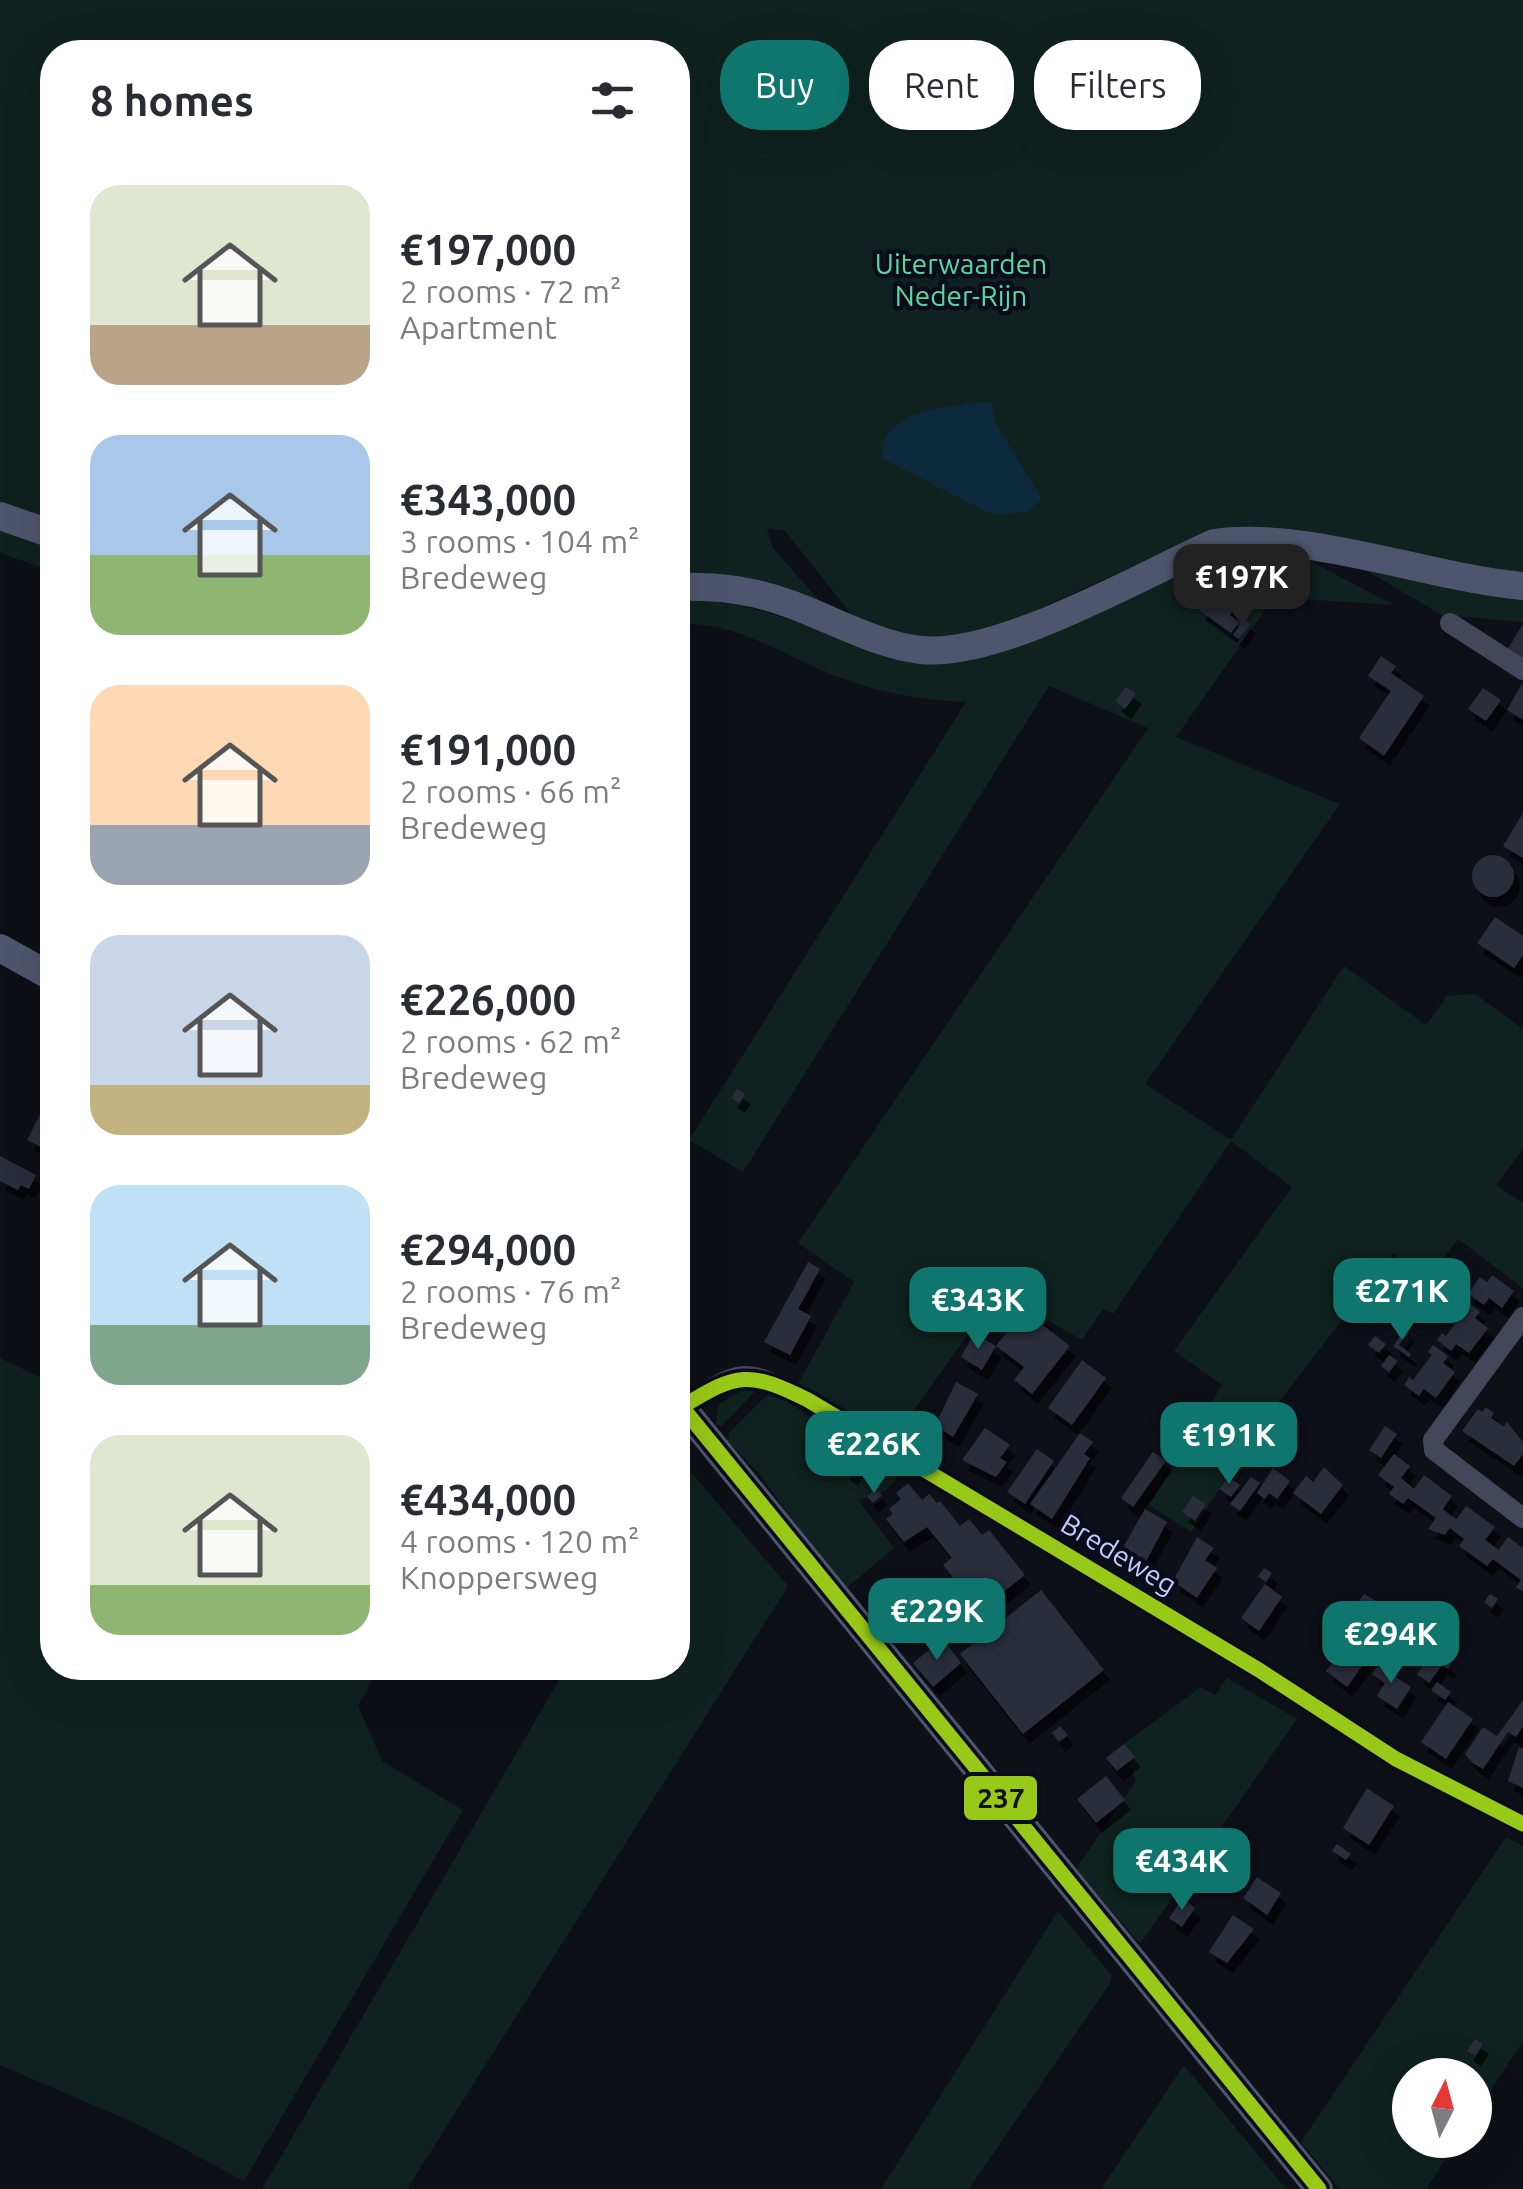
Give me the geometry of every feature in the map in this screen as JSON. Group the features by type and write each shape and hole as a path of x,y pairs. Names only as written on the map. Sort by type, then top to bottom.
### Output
{"main road":[{"path":"0,516 40,530"},
{"path":"690,587 730,586 918,650 952,650 998,641 1214,543 1251,538 1395,562 1472,582 1523,586"},
{"path":"0,948 40,970"},
{"path":"690,1417 1320,2189"}],"street":[{"path":"1450,623 1523,670"},
{"path":"1523,1317 1433,1440 1434,1450 1523,1518"},
{"name":"Bredeweg","path":"690,1399 730,1376 744,1374 808,1400 1259,1670 1396,1759 1523,1824"}],"green space":[{"name":"Uiterwaarden Neder-Rijn","path":"0,0 1523,0 1523,579 1379,555 1160,554 1010,622 935,644 860,625 785,531 767,528 773,548 830,613 690,581 690,40 40,40 40,517 0,503"},
{"path":"0,526 40,540 40,567 0,553"},
{"path":"1225,552 1308,560 1394,605 1286,598 1271,602 1176,737 1340,804 1145,1084 1231,1140 1344,966 1426,1025 1447,996 1475,994 1523,1029 1523,1149 1496,1185 1523,1203 1523,1288 1458,1239 1427,1281 1393,1254 1258,1429 1191,1532 1149,1505 1222,1385 1174,1351 1292,1187 1231,1141 1113,1314 1103,1309 1082,1340 998,1292 892,1441 798,1384 854,1282 798,1243 1148,728 1049,686 743,1172 690,1141 966,702 870,687 740,634 690,625 690,600 730,603 776,615 913,662 936,664 962,659"},
{"path":"1367,571 1467,591 1523,595 1523,622 1442,615"},
{"path":"0,1358 40,1377 40,1680 372,1680 358,1706 382,1761 463,1810 244,2181 135,2123 0,2065"},
{"path":"747,1387 759,1387 722,1426 716,1425 718,1405"},
{"path":"775,1393 898,1477 884,1492 858,1500 894,1548 844,1590 760,1475 728,1441 729,1433 768,1394"},
{"path":"690,1471 788,1586 407,2189 262,2189 559,1680 690,1680"},
{"path":"1227,1678 1297,1719 1140,1944 1076,1869 1136,1781 1124,1744 1201,1687 1215,1695"},
{"path":"1506,1837 1523,1846 1523,2041 1492,2088 1492,2058 1392,2058 1392,2158 1446,2158 1426,2189 1339,2189 1301,2142"},
{"path":"1058,1911 1112,1976 1109,1985 969,2189 881,2189"},
{"path":"1184,2065 1286,2189 1101,2189"}],"water":[{"path":"991,402 995,422 1042,499 1027,512 993,515 882,458 884,441 906,419 940,408"}],"building":[{"path":"1221,580 1244,596 1230,615 1239,622 1231,633 1199,610"},
{"path":"1244,619 1250,624 1239,639 1233,635"},
{"path":"1523,624 1523,660 1507,650"},
{"path":"1381,656 1396,666 1391,673 1424,696 1384,756 1359,738 1391,691 1368,676"},
{"path":"1523,682 1523,720 1507,710"},
{"path":"1126,687 1136,694 1125,709 1115,701"},
{"path":"1483,688 1501,700 1486,721 1468,709"},
{"path":"1523,813 1523,858 1503,846"},
{"path":"1493,855 1508,861 1514,876 1508,891 1493,897 1478,891 1472,876 1478,861"},
{"path":"1495,917 1523,936 1523,955 1514,968 1477,943"},
{"path":"737,1089 745,1094 739,1103 731,1098"},
{"path":"40,1115 40,1147 27,1140"},
{"path":"0,1156 36,1175 29,1189 21,1185 18,1190 0,1181"},
{"path":"808,1262 820,1269 798,1309 811,1316 790,1355 764,1342"},
{"path":"1492,1275 1514,1291 1502,1308 1489,1298 1484,1305 1468,1294 1480,1277 1487,1282"},
{"path":"1443,1283 1452,1289 1445,1299 1436,1292"},
{"path":"1466,1301 1480,1312 1475,1318 1488,1328 1469,1353 1456,1344 1451,1351 1437,1340 1442,1333 1446,1336 1464,1311 1460,1308"},
{"path":"1028,1305 1047,1320 1043,1325 1070,1346 1032,1394 1014,1380 1024,1367 996,1346"},
{"path":"1405,1305 1413,1311 1407,1319 1399,1313"},
{"path":"1405,1329 1409,1332 1399,1345 1411,1354 1409,1357 1393,1346"},
{"path":"974,1334 996,1346 982,1370 961,1357"},
{"path":"1375,1336 1386,1344 1379,1353 1368,1345"},
{"path":"1433,1345 1448,1356 1443,1363 1455,1372 1436,1398 1424,1389 1419,1396 1404,1385 1409,1377 1413,1380 1432,1355 1428,1352"},
{"path":"1389,1355 1398,1361 1389,1372 1381,1366"},
{"path":"1082,1360 1106,1378 1072,1425 1048,1408"},
{"path":"956,1382 978,1394 953,1437 935,1426"},
{"path":"1486,1407 1494,1413 1491,1418 1504,1427 1507,1422 1523,1442 1523,1454 1514,1466 1462,1431 1478,1409 1482,1412"},
{"path":"1385,1426 1397,1434 1381,1458 1369,1450"},
{"path":"985,1428 1010,1445 1000,1458 1007,1462 996,1477 962,1460"},
{"path":"1080,1433 1093,1442 1084,1454 1090,1458 1052,1519 1030,1504"},
{"path":"1037,1449 1054,1461 1025,1504 1007,1492"},
{"path":"1153,1452 1166,1461 1133,1507 1121,1498"},
{"path":"1394,1454 1410,1466 1401,1478 1414,1489 1424,1475 1452,1496 1443,1509 1450,1515 1457,1519 1466,1506 1495,1527 1485,1540 1499,1550 1508,1537 1523,1548 1523,1592 1516,1587 1521,1580 1493,1559 1487,1566 1459,1546 1464,1539 1450,1528 1445,1535 1428,1529 1436,1518 1408,1498 1403,1504 1389,1494 1394,1487 1378,1475"},
{"path":"849,1461 857,1467 852,1475 843,1470"},
{"path":"1324,1467 1343,1485 1321,1514 1293,1493 1306,1476 1313,1482"},
{"path":"1273,1468 1290,1481 1277,1499 1269,1493 1265,1499 1257,1493"},
{"path":"1228,1477 1240,1485 1231,1497 1219,1489"},
{"path":"1251,1477 1260,1483 1240,1511 1230,1504"},
{"path":"908,1483 922,1500 929,1494 937,1503 940,1501 960,1526 969,1519 982,1535 989,1530 1025,1575 979,1611 943,1565 952,1558 927,1527 904,1542 886,1519 893,1514 889,1509 901,1499 896,1493"},
{"path":"876,1489 882,1495 873,1503 867,1496"},
{"path":"1193,1496 1206,1504 1195,1521 1182,1512"},
{"path":"1145,1509 1167,1522 1142,1569 1118,1556"},
{"path":"1197,1537 1214,1548 1205,1560 1217,1568 1197,1598 1173,1581"},
{"path":"1264,1568 1272,1573 1266,1582 1258,1576"},
{"path":"1265,1584 1282,1597 1259,1631 1241,1618"},
{"path":"1041,1590 1104,1670 1023,1734 960,1654"},
{"path":"1364,1594 1407,1619 1390,1642 1383,1637 1347,1687 1326,1671 1365,1624 1350,1613"},
{"path":"1490,1594 1498,1599 1492,1608 1484,1602"},
{"path":"943,1639 961,1663 933,1687 913,1663"},
{"path":"1434,1650 1451,1664 1448,1669 1442,1665 1429,1683 1417,1674"},
{"path":"1382,1660 1394,1668 1390,1673 1411,1687 1397,1709 1377,1696 1385,1683 1372,1674"},
{"path":"1437,1682 1451,1692 1445,1700 1431,1690"},
{"path":"1523,1700 1523,1726 1516,1737 1508,1732 1483,1769 1473,1763 1465,1754 1483,1727 1497,1736"},
{"path":"1448,1702 1473,1719 1446,1759 1421,1742"},
{"path":"1060,1726 1068,1735 1059,1742 1052,1733"},
{"path":"1124,1744 1135,1757 1117,1771 1106,1758"},
{"path":"1519,1747 1523,1749 1523,1788 1508,1781"},
{"path":"1106,1776 1125,1800 1096,1823 1077,1799"},
{"path":"1367,1788 1394,1806 1369,1845 1343,1828"},
{"path":"1337,1844 1351,1854 1346,1860 1332,1851"},
{"path":"1257,1877 1281,1893 1267,1915 1243,1898"},
{"path":"1182,1899 1195,1908 1182,1927 1169,1918"},
{"path":"1233,1915 1254,1929 1227,1963 1209,1952"},
{"path":"1475,2039 1483,2044 1475,2056 1467,2051"}],"transit line":[{"name":"237","path":"690,1402 717,1387 744,1380 771,1384 808,1400 1259,1670 1396,1759 1523,1824"},
{"name":"237","path":"690,1417 1319,2189"}]}
